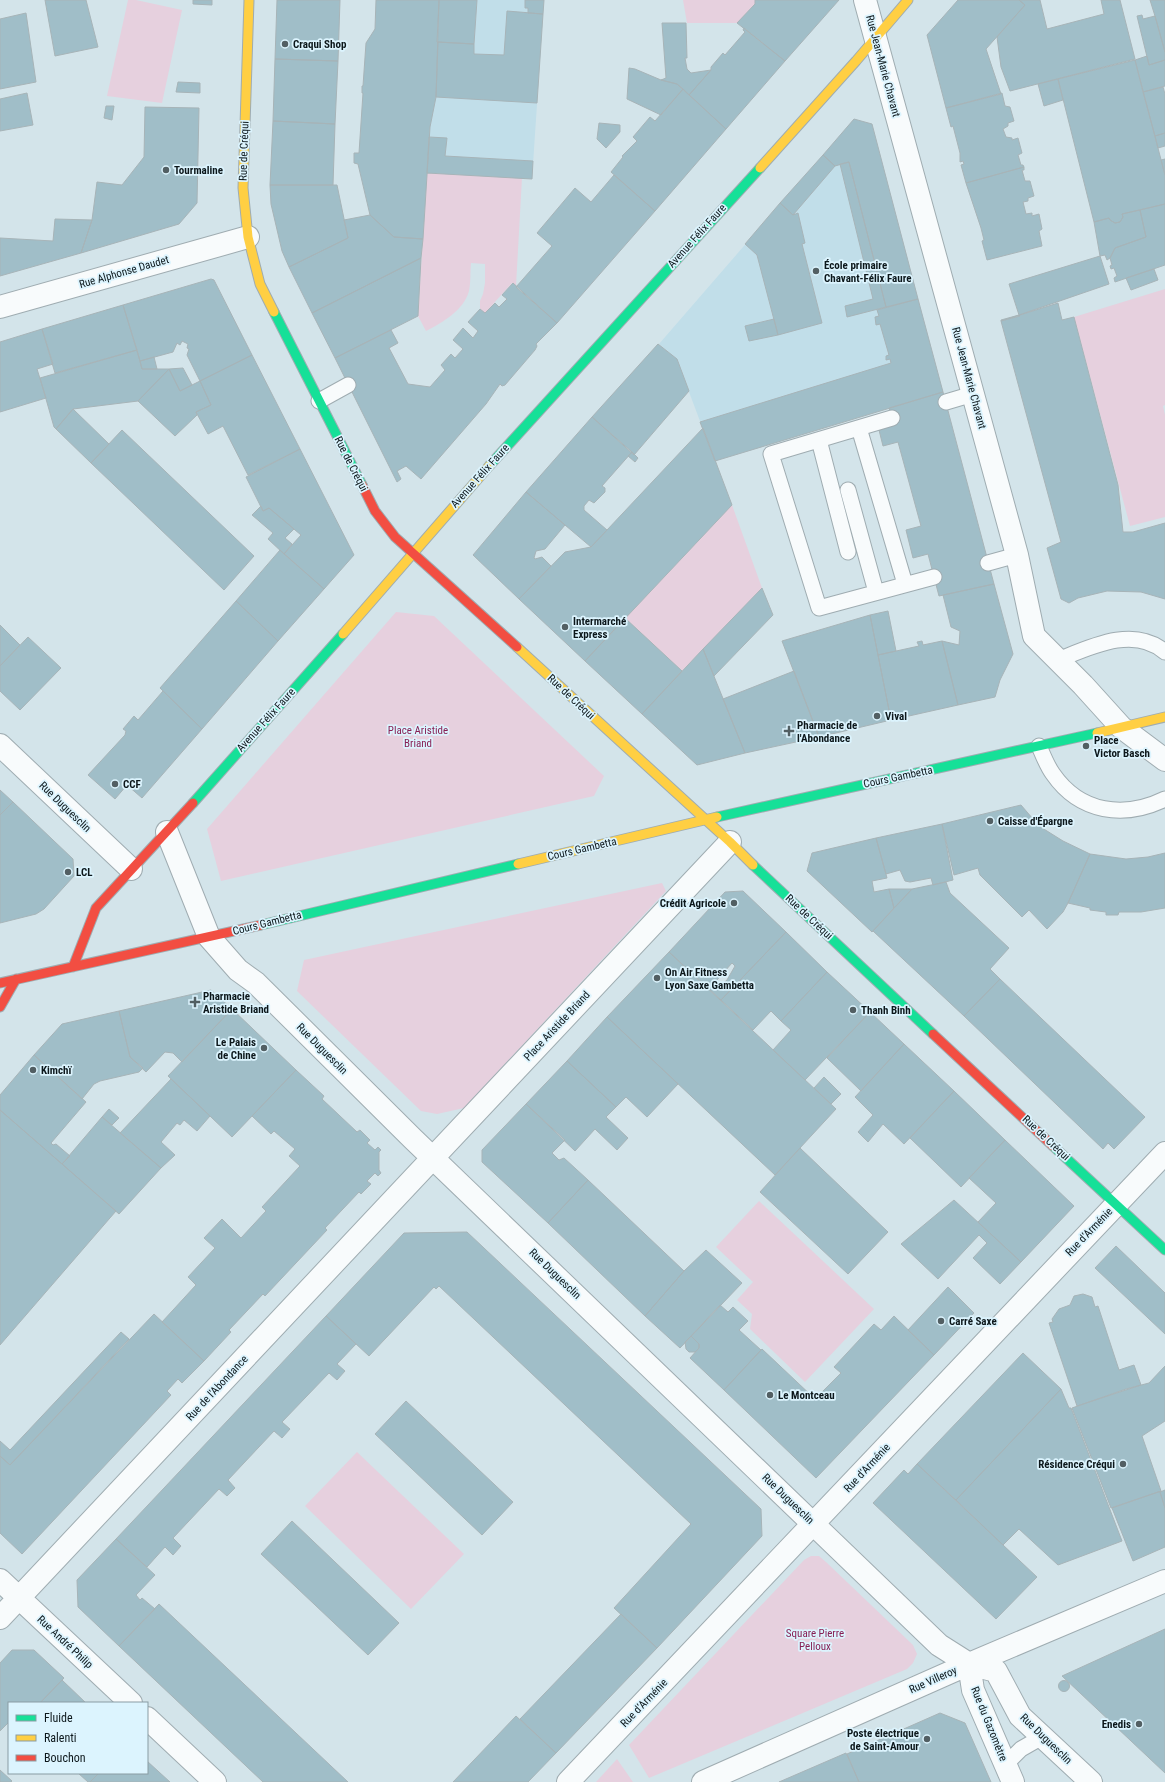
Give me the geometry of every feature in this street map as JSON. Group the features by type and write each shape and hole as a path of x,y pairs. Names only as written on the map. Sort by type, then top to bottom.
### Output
{"street":[{"name":"Rue de Créqui","path":"249,0 243,188 248,236 260,284 375,511 385,526 413,554 436,572 665,784 730,842 761,873 1165,1250"},
{"name":"Rue Jean-Marie Chavant","path":"865,0 1017,555 1034,636 1083,684 1121,727 1165,760"},
{"name":"Avenue Félix Faure","path":"73,967 96,908 167,832 413,554 452,507 876,38 908,0"},
{"name":"Rue Alphonse Daudet","path":"0,307 248,236"},
{"name":"Cours Gambetta","path":"0,983 209,937 706,820 1165,717"},
{"name":"Rue Duguesclin","path":"0,745 131,869"},
{"name":"Rue Duguesclin","path":"167,832 209,937 238,970 256,983 434,1158 939,1645 969,1664"},
{"name":"Place Aristide Briand","path":"434,1158 730,842"},
{"path":"0,1007 16,979"},
{"name":"Rue d’Arménie","path":"568,1782 1165,1153"},
{"name":"Rue de l'Abondance","path":"0,1618 434,1158"},
{"name":"Rue André Philip","path":"0,1580 130,1702"},
{"name":"Rue Villeroy","path":"703,1782 739,1775 969,1664 998,1661 1165,1580"},
{"name":"Rue Duguesclin","path":"998,1661 1020,1716 1091,1782"},
{"name":"Rue du Gazomètre","path":"969,1664 973,1690 1010,1773"},
{"path":"148,1719 215,1782"}],"lane":[{"path":"319,401 348,385"},
{"path":"946,402 973,394"},
{"path":"892,418 771,454 819,608 934,577"},
{"path":"859,428 905,584"},
{"path":"819,440 848,552"},
{"path":"848,490 876,592"},
{"path":"988,563 1017,555"},
{"path":"1058,660 1090,647 1122,640 1137,639 1157,645 1165,652"},
{"path":"1039,746 1057,778 1066,788 1087,804 1105,809 1129,811 1165,799"},
{"path":"1010,1773 1021,1749 1042,1737"}],"shaded area":[{"path":"477,0 544,0 532,179 427,173 430,127 436,97 474,44"},
{"name":"École primaire Chavant-Félix Faure","path":"854,119 872,124 943,392 715,461 677,360 659,344"}],"green space":[{"path":"128,0 136,0 182,10 162,103 107,96"},
{"path":"683,0 755,0 755,4 737,23 687,23"},
{"path":"427,173 522,178 516,286 512,283 485,313 480,309 480,301 485,283 485,264 471,263 469,291 466,298 452,315 426,331 418,316"},
{"path":"1165,289 1165,405 1163,406 1165,415 1165,517 1130,526 1074,317"},
{"path":"732,505 762,588 682,671 625,618"},
{"name":"Place Aristide Briand","path":"396,612 434,616 604,776 594,796 221,881 207,829"},
{"path":"662,883 666,891 464,1108 437,1114 421,1111 297,991 304,960"},
{"path":"759,1201 874,1309 805,1382 750,1329 752,1314 737,1300 753,1282 716,1247"},
{"path":"357,1452 464,1554 411,1609 305,1506"},
{"name":"Square Pierre Pelloux","path":"811,1556 819,1556 826,1562 913,1645 917,1654 913,1663 907,1669 649,1778 629,1745 804,1560"},
{"path":"617,1759 633,1782 596,1782"}],"building":[{"path":"45,0 86,0 98,47 55,56"},
{"path":"193,0 212,0 212,5 193,4"},
{"path":"277,0 340,0 338,61 275,59"},
{"path":"376,0 439,0 436,97 430,127 423,239 394,237 370,215 358,164 354,163 354,153 359,153 363,93 362,86 366,43 375,29"},
{"path":"439,0 477,0 474,44 437,42"},
{"path":"525,0 544,0 543,14 528,13 528,8 525,8"},
{"path":"755,0 839,0 785,61 737,23 755,4"},
{"path":"958,0 1019,0 1025,5 986,49 1001,94 946,108 927,35"},
{"path":"1019,0 1040,0 1047,29 1104,14 1101,0 1120,0 1135,59 1010,91 1001,67 997,37 1025,5"},
{"path":"1150,0 1165,0 1165,52 1155,16"},
{"path":"507,11 543,14 537,103 436,97 438,42 474,44 474,54 504,55"},
{"path":"26,13 36,82 0,89 0,19"},
{"path":"1142,15 1143,19 1155,16 1165,52 1165,60 1149,65 1137,16"},
{"path":"662,23 686,23 687,58 685,58 687,69 691,73 711,70 689,95 677,84 661,80 666,78"},
{"path":"744,28 785,61 726,129 689,95 711,70 711,67 723,53 725,55 745,32 743,30"},
{"path":"1147,56 1149,65 1165,60 1165,86 1143,92 1135,60"},
{"path":"275,59 338,61 335,124 273,121"},
{"path":"1135,60 1165,175 1165,204 1122,214 1123,217 1120,222 1115,223 1109,218 1094,222 1058,79"},
{"path":"629,68 661,80 677,84 683,89 661,115 627,99"},
{"path":"1058,79 1063,100 1044,106 1038,84"},
{"path":"178,82 200,83 200,93 176,92"},
{"path":"1163,87 1165,94 1165,133 1155,136 1143,92"},
{"path":"683,89 726,129 655,211 611,172 623,157 622,156 637,141 633,137 650,117 655,121"},
{"path":"27,93 33,125 0,131 0,99"},
{"path":"1002,93 1005,106 1010,107 1014,121 1008,123 1008,126 1003,129 1006,137 1012,138 1012,140 1018,138 1022,153 1018,155 1021,165 1024,167 966,183 961,165 964,164 963,161 960,162 960,153 953,126 951,127 946,108"},
{"path":"106,106 114,106 112,120 104,118"},
{"name":"Tourmaline","path":"145,107 199,108 197,203 179,224 81,253 92,220 97,182 122,185 144,157"},
{"path":"854,119 872,124 918,299 886,307 849,162 835,166 823,155"},
{"path":"273,121 335,124 333,185 270,185"},
{"path":"599,123 620,125 620,132 606,148 597,139"},
{"path":"1165,133 1165,146 1158,148 1155,136"},
{"path":"429,137 447,138 445,156 533,161 532,179 427,173"},
{"path":"823,155 835,166 793,215 780,203"},
{"path":"1165,159 1165,175 1161,160"},
{"path":"849,162 886,307 847,317 845,306 873,299 840,164"},
{"path":"1024,167 1024,170 1022,170 1025,181 1030,181 1034,196 1028,198 1028,201 1023,202 1026,214 1032,213 1032,216 1039,214 1042,229 1039,231 1042,246 987,260 982,241 984,240 981,228 966,183"},
{"path":"614,175 655,211 557,323 516,287 552,246 537,233 575,188 591,202"},
{"path":"270,185 337,185 348,238 289,267 282,251 271,204"},
{"path":"780,203 793,215 798,213 805,243 802,244 822,323 778,335 757,255 745,244"},
{"path":"1165,204 1165,265 1115,282 1114,278 1117,276 1114,268 1111,269 1110,266 1112,265 1110,258 1115,248 1146,237 1140,210"},
{"path":"1140,210 1146,237 1115,248 1110,258 1107,260 1105,255 1100,256 1094,222 1109,218 1115,223 1120,222 1123,217 1122,214"},
{"path":"370,215 394,237 423,239 421,258 312,313 289,267 348,238 344,220"},
{"path":"55,219 92,220 81,253 0,276 0,238 53,241"},
{"path":"1100,256 1109,284 1019,315 1009,284"},
{"path":"421,258 418,316 335,358 312,313"},
{"path":"1154,269 1158,280 1131,290 1126,278"},
{"path":"211,279 214,280 252,355 200,381 187,355 189,349 187,348 188,344 182,341 180,345 177,343 173,352 140,361 123,305"},
{"path":"513,283 557,323 536,344 537,346 535,350 505,385 502,386 500,384 486,404 421,479 406,466 397,471 401,479 397,482 335,358 391,330 398,343 389,348 408,384 430,387 445,370 441,365 451,354 455,358 463,349 453,340 463,328 473,338 478,331 468,322 480,309 485,313 495,303 499,307 507,299 502,295"},
{"path":"918,299 943,392 715,461 700,422 891,363 890,359 886,360 886,356 889,355 880,324 876,325 875,317 879,316 877,310"},
{"path":"1058,303 1062,320 1074,317 1118,485 1123,532 1133,532 1165,523 1165,599 1141,592 1107,591 1078,598 1069,603 1061,599 1047,548 1061,542 1001,321"},
{"path":"123,305 137,350 55,373 42,329"},
{"path":"1020,316 1001,321 1001,320"},
{"path":"774,319 778,335 749,341 745,326"},
{"path":"42,329 53,364 37,369 46,398 0,412 0,342"},
{"path":"658,344 677,359 689,391 634,455 592,417"},
{"path":"137,350 142,369 169,369 138,401 73,409 56,429 54,427 40,378"},
{"path":"252,355 300,449 248,475 223,426 208,434 196,412 211,405 200,381"},
{"path":"154,357 157,369 142,369 140,361"},
{"path":"183,368 192,385 180,391 169,369"},
{"path":"169,369 180,391 200,381 211,405 196,412 197,415 175,436 138,401"},
{"path":"943,392 994,584 939,596 928,554 913,558 906,530 921,526 898,442 883,446 878,426 893,422 889,408"},
{"path":"73,409 109,444 91,463 56,429"},
{"path":"592,417 632,452 602,486 605,488 605,492 594,503 589,500 584,506 584,510 607,530 591,547 526,492"},
{"path":"703,428 732,505 585,661 519,599 565,552 591,547"},
{"path":"122,430 254,556 224,590 91,463"},
{"path":"300,449 354,555 324,589 284,554 301,535 269,508 263,511 246,477"},
{"path":"632,452 638,458 635,462 628,456"},
{"path":"526,492 565,525 545,549 536,551 535,559 542,557 551,566 519,599 473,555"},
{"path":"261,506 263,511 269,508 294,529 285,538 292,544 284,554 268,539 273,533 252,515"},
{"path":"280,550 324,589 278,641 236,601"},
{"path":"994,584 1013,654 1000,680 995,697 958,705 942,641 959,645 960,631 951,627 943,595"},
{"path":"762,588 773,615 714,676 703,649"},
{"path":"236,601 278,641 202,729 160,688"},
{"path":"888,611 896,651 878,655 870,615"},
{"path":"870,615 891,720 819,737 782,641"},
{"path":"625,618 682,671 642,714 585,661"},
{"path":"0,625 20,645 0,666"},
{"path":"28,637 61,668 20,710 0,691 0,666"},
{"path":"922,641 923,645 942,641 958,705 891,720 878,655 919,646 917,642"},
{"path":"703,649 745,753 697,765 642,714"},
{"path":"794,671 819,737 745,753 723,699"},
{"path":"163,691 202,729 142,798 127,785 115,799 88,775 125,735 126,731 123,729 134,716 138,720"},
{"path":"0,790 13,802 0,815"},
{"path":"13,802 73,859 74,876 44,909 36,914 0,923 0,815"},
{"path":"1021,805 1039,826 1063,841 1090,854 1063,912 1047,929 1029,910 1022,917 980,875 978,868 954,875 942,824"},
{"path":"942,824 953,880 933,885 931,878 910,882 905,881 900,870 886,874 876,838"},
{"path":"876,838 887,878 872,881 874,892 889,889 894,908 872,932 807,871 812,853"},
{"path":"1165,853 1165,908 1141,912 1119,912 1118,915 1106,915 1106,912 1090,910 1090,908 1068,903 1090,854 1126,859 1148,857"},
{"path":"946,882 950,893 1009,948 990,969 1000,979 964,1016 873,931 912,889"},
{"path":"889,889 912,889 894,908"},
{"path":"743,891 786,932 721,1000 669,952 725,892","holes":["732,963 735,966 727,980 721,985 716,981"]},
{"path":"786,932 827,972 781,1021 771,1011 753,1030 721,1000"},
{"path":"669,952 836,1109 775,1175 607,1017"},
{"path":"827,972 870,1012 805,1080 773,1050 791,1030 781,1021"},
{"path":"1000,979 1145,1117 1114,1149 1108,1143 1103,1149 964,1016"},
{"path":"211,990 232,1009 182,1062 173,1053 165,1052 146,1072 130,1057 119,1011"},
{"path":"232,1009 296,1070 232,1137 168,1076"},
{"path":"119,1011 130,1057 143,1068 139,1072 100,1081 94,1084 82,1099 34,1055 62,1024"},
{"path":"870,1012 904,1044 861,1091 827,1058"},
{"path":"607,1017 678,1084 647,1117 626,1097 616,1107 567,1061"},
{"path":"904,1044 954,1091 904,1144 883,1124 868,1142 858,1132 873,1115 855,1097"},
{"path":"34,1055 86,1102 51,1143 53,1145 56,1144 70,1156 62,1164 0,1110 0,1095"},
{"path":"567,1061 616,1107 606,1117 628,1138 617,1150 595,1129 575,1151 526,1104"},
{"path":"296,1070 324,1096 322,1099 357,1132 360,1130 370,1140 367,1143 375,1150 378,1147 381,1150 379,1152 379,1170 381,1173 378,1176 375,1173 367,1181 371,1184 361,1194 359,1192 325,1228 327,1230 265,1296 263,1294 229,1330 231,1332 204,1361 162,1322 196,1285 188,1277 215,1248 204,1238 222,1219 241,1238 266,1211 262,1207 300,1166 289,1156 295,1149 274,1131 271,1134 252,1116"},
{"path":"824,1077 841,1094 831,1104 814,1088"},
{"path":"171,1079 210,1116 197,1131 184,1120 180,1125 177,1123 161,1142 175,1155 161,1168 120,1133"},
{"path":"954,1091 1005,1140 961,1187 910,1138"},
{"path":"526,1104 565,1140 552,1153 559,1160 564,1158 588,1180 548,1223 482,1162 482,1150"},
{"path":"109,1109 119,1118 112,1125 102,1117"},
{"path":"0,1110 116,1211 0,1345"},
{"path":"102,1117 161,1168 119,1214 62,1164"},
{"path":"1005,1140 1074,1206 1021,1262 978,1222 996,1203 969,1178"},
{"path":"800,1148 888,1232 848,1274 760,1192"},
{"path":"588,1180 684,1271 645,1316 548,1223"},
{"path":"954,1200 1021,1262 1000,1284 973,1258 987,1243 979,1235 938,1279 901,1244"},
{"path":"467,1232 761,1509 762,1536 657,1648 614,1608 691,1524 439,1286 436,1289 434,1287 369,1356 326,1316 404,1233"},
{"path":"1116,1246 1165,1293 1165,1334 1095,1268"},
{"path":"706,1250 742,1283 680,1348 645,1316 684,1271"},
{"name":"Carré Saxe","path":"948,1287 974,1313 934,1355 908,1330"},
{"path":"1083,1294 1092,1297 1095,1307 1098,1306 1119,1370 1134,1365 1141,1385 1077,1406 1049,1323 1053,1322 1052,1319 1059,1309 1070,1305 1074,1296"},
{"path":"720,1305 728,1312 733,1307 748,1321 739,1330 761,1350 724,1390 690,1358 699,1348 699,1344 691,1336"},
{"path":"154,1314 204,1361 182,1383 178,1379 167,1391 171,1395 22,1554 0,1533 0,1456 10,1465"},
{"path":"326,1316 356,1344 337,1364 345,1371 337,1380 329,1373 282,1422 290,1429 282,1438 274,1431 228,1480 235,1488 227,1496 219,1489 173,1538 181,1546 173,1555 165,1547 147,1567 116,1539"},
{"name":"Le Montceau","path":"894,1316 934,1355 816,1478 724,1390 762,1349 815,1399 841,1373 834,1367 874,1324 881,1330"},
{"path":"121,1332 129,1339 10,1465 0,1456 0,1441 10,1450"},
{"path":"691,1336 699,1344 699,1348 695,1352 689,1352 686,1349 685,1342"},
{"path":"1023,1353 1061,1389 956,1500 917,1464"},
{"name":"Résidence Créqui","path":"1165,1366 1165,1421 1142,1436 1161,1491 1111,1508 1072,1408 1126,1389 1149,1383"},
{"path":"1061,1389 1069,1408 1071,1408 1122,1541 1058,1565 1019,1529 1003,1545 956,1500"},
{"path":"406,1401 513,1502 482,1535 375,1434"},
{"path":"917,1464 1037,1577 996,1619 873,1503 904,1470 908,1474"},
{"path":"1165,1490 1165,1508 1160,1492"},
{"path":"1161,1491 1160,1492 1165,1508 1165,1547 1133,1561 1112,1508"},
{"path":"292,1521 399,1623 368,1655 261,1554"},
{"path":"116,1539 155,1575 136,1595 140,1600 142,1598 155,1609 119,1646 78,1607 77,1580"},
{"path":"159,1604 348,1782 263,1782 119,1646"},
{"path":"621,1614 657,1648 556,1753 520,1719"},
{"name":"Enedis","path":"1165,1629 1165,1773 1062,1676"},
{"path":"12,1650 34,1650 64,1678 41,1702 8,1702 8,1723 0,1731 0,1663"},
{"path":"62,1680 85,1702 41,1702"},
{"path":"1062,1681 1066,1681 1068,1682 1068,1690 1062,1691 1059,1688 1059,1684"},
{"name":"Poste électrique de Saint-Amour","path":"940,1713 965,1723 991,1782 859,1782 847,1754"},
{"path":"516,1716 556,1753 528,1782 453,1782"},
{"path":"846,1753 859,1782 779,1782"},
{"path":"148,1762 170,1782 90,1782 98,1774 148,1774"},
{"path":"0,1770 12,1781 11,1782 0,1782"},
{"path":"79,1774 98,1774 90,1782"}],"traffic: fast":[{"path":"490,465 760,168"},
{"path":"274,312 362,485"},
{"path":"193,803 343,634"},
{"path":"717,817 1097,733"},
{"path":"261,925 518,864"},
{"path":"753,865 933,1034"},
{"path":"1053,1146 1165,1250"}],"traffic: slow":[{"path":"249,0 243,188 248,237 260,284 274,312"},
{"path":"760,168 856,61 908,0"},
{"path":"343,634 490,465"},
{"path":"517,647 730,842 753,865"},
{"path":"1097,733 1165,717"},
{"path":"518,864 717,817"}],"traffic: jam":[{"path":"362,485 375,511 395,537 517,647"},
{"path":"73,967 96,908 193,803"},
{"path":"0,983 261,925"},
{"path":"0,1007 16,979"},
{"path":"933,1034 1053,1146"}],"place":[{"name":"Craqui Shop","path":"285,44"},
{"name":"Tourmaline","path":"166,170"},
{"name":"École primaire Chavant-Félix Faure","path":"816,271"},
{"name":"Intermarché Express","path":"565,627"},
{"name":"Vival","path":"877,716"},
{"name":"Pharmacie de l'Abondance","path":"789,731"},
{"name":"Place Victor Basch","path":"1086,746"},
{"name":"CCF","path":"115,784"},
{"name":"Caisse d'Épargne","path":"990,821"},
{"name":"LCL","path":"68,872"},
{"name":"Crédit Agricole","path":"734,903"},
{"name":"On Air Fitness Lyon Saxe Gambetta","path":"657,978"},
{"name":"Pharmacie Aristide Briand","path":"195,1002"},
{"name":"Thanh Binh","path":"853,1010"},
{"name":"Le Palais de Chine","path":"264,1048"},
{"name":"Kimchï","path":"33,1070"},
{"name":"Carré Saxe","path":"941,1321"},
{"name":"Le Montceau","path":"770,1395"},
{"name":"Résidence Créqui","path":"1123,1464"},
{"name":"Enedis","path":"1139,1724"},
{"name":"Poste électrique de Saint-Amour","path":"927,1739"}]}
